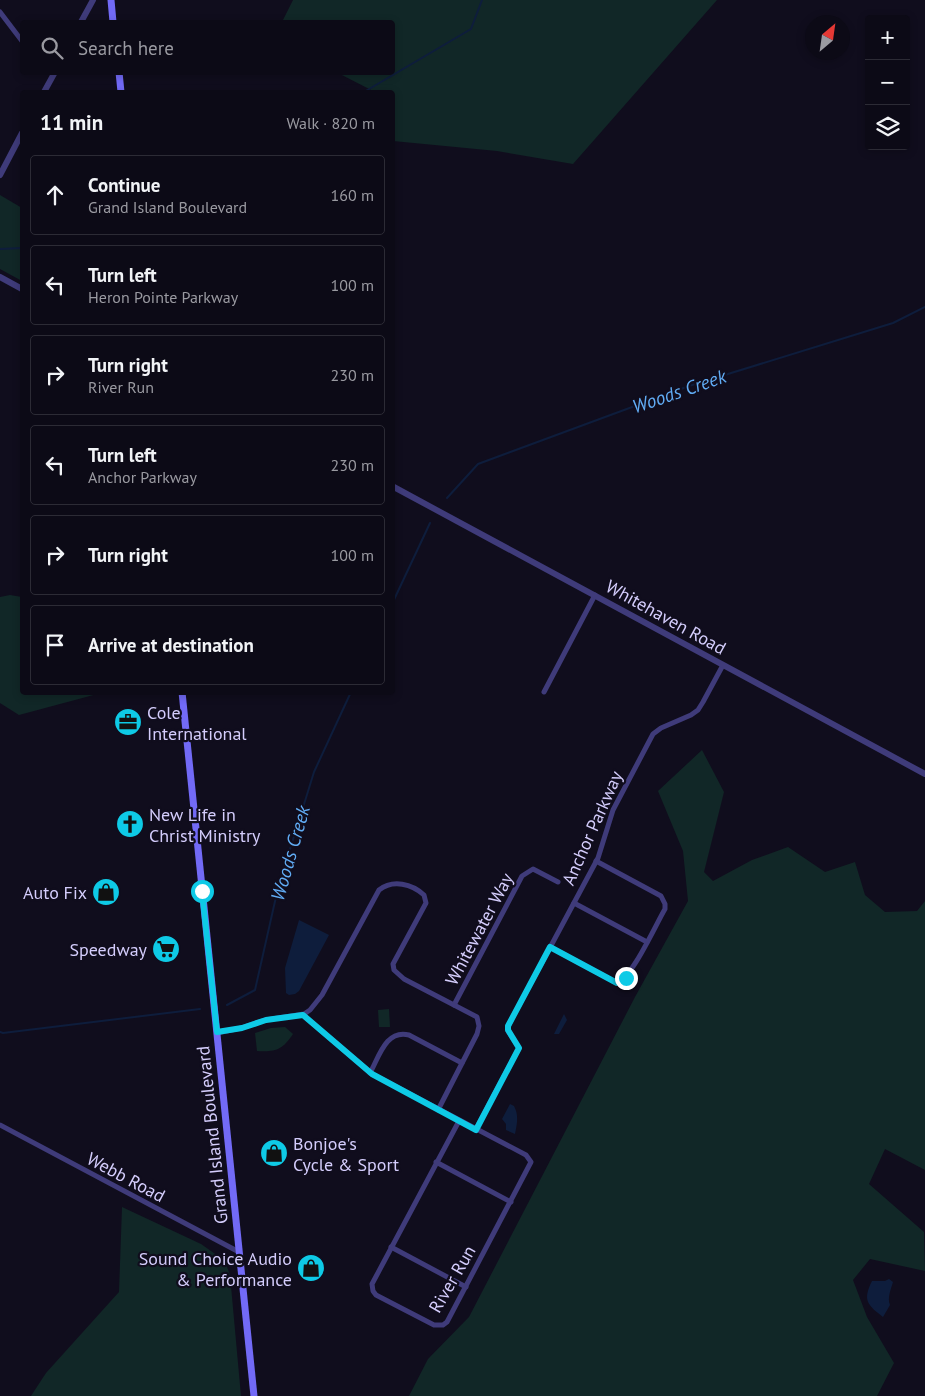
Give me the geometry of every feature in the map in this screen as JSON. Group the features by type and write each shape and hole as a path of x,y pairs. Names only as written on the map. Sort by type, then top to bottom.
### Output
{"main road":[{"path":"111,0 113,20"},
{"path":"119,75 121,90"},
{"name":"Grand Island Boulevard","path":"182,695 254,1396"}],"street":[{"path":"82,20 93,0"},
{"path":"0,12 20,38"},
{"path":"45,90 53,75"},
{"path":"0,175 20,137"},
{"path":"0,277 20,288"},
{"name":"Whitehaven Road","path":"395,488 925,774"},
{"path":"544,692 595,595"},
{"name":"Anchor Parkway","path":"476,1130 519,1048 508,1030 508,1026 596,861 613,810 653,734 698,710 723,665"},
{"path":"550,947 617,983 626,978 647,942 664,909 665,904 661,896 596,861"},
{"name":"Whitewater Way","path":"454,1005 525,872 533,869 558,882"},
{"path":"217,1032 242,1028 266,1020 303,1015 310,1010 322,995 379,890 398,884 412,886 424,895 426,903 393,964 394,970 404,979 477,1017 479,1022 477,1034 438,1110"},
{"path":"574,902 647,942"},
{"name":"River Run","path":"303,1015 370,1073 526,1155 531,1162 447,1322 443,1325 434,1326 376,1295 372,1291 372,1284 459,1121"},
{"path":"370,1073 387,1041 400,1034 409,1036 462,1063"},
{"name":"Webb Road","path":"0,1125 239,1252"},
{"path":"436,1162 511,1202"},
{"path":"391,1248 466,1287"}],"green space":[{"path":"293,0 717,0 573,164 497,151 395,141 395,90 371,90 342,75 395,75 395,20 283,20"},
{"path":"0,195 20,207 20,280 0,269"},
{"path":"10,595 20,597 20,695 94,695 19,715 0,703 0,597"},
{"path":"702,750 724,792 704,872 713,881 752,860 788,847 825,872 855,862 865,895 885,912 917,911 925,901 925,1170 885,1149 869,1184 924,1232 925,1271 870,1259 853,1280 867,1317 894,1363 877,1396 409,1396 428,1359 469,1317 635,997 688,901 683,851 658,791"},
{"path":"389,1009 390,1027 379,1027 378,1010"},
{"path":"285,1027 293,1034 282,1047 269,1051 257,1051 255,1033 271,1028"},
{"path":"122,1207 201,1244 226,1264 230,1275 241,1396 31,1396 46,1373 119,1292"}],"water":[{"path":"299,920 329,935 299,991 289,995 286,993 285,968"},
{"path":"564,1014 567,1020 559,1034 554,1034"},
{"path":"510,1104 514,1106 517,1113 515,1134 506,1130 506,1124 502,1119"},
{"path":"889,1279 893,1282 889,1296 890,1305 883,1317 870,1306 867,1293 872,1281 885,1281"}],"waterway":[{"path":"395,74 471,29 482,0"},
{"path":"367,90 393,75"},
{"path":"0,249 20,248"},
{"name":"Woods Creek","path":"447,498 478,464 689,386 893,323 925,307"},
{"name":"Woods Creek","path":"395,598 430,523"},
{"name":"Woods Creek","path":"227,1005 255,990 278,888 314,772 350,695"},
{"name":"Woods Creek","path":"0,1032 200,1009"}],"place":[{"name":"Cole International","path":"128,722"},
{"name":"New Life in Christ Ministry","path":"130,824"},
{"name":"Auto Fix","path":"106,892"},
{"name":"Speedway","path":"166,949"},
{"name":"Bonjoe's Cycle & Sport","path":"274,1153"},
{"name":"Sound Choice Audio & Performance","path":"311,1268"}],"route":[{"path":"202,891 217,1032 242,1028 276,1018 303,1015 372,1074 476,1130 519,1048 508,1030 508,1026 550,947 617,983 622,982 626,978"}]}
